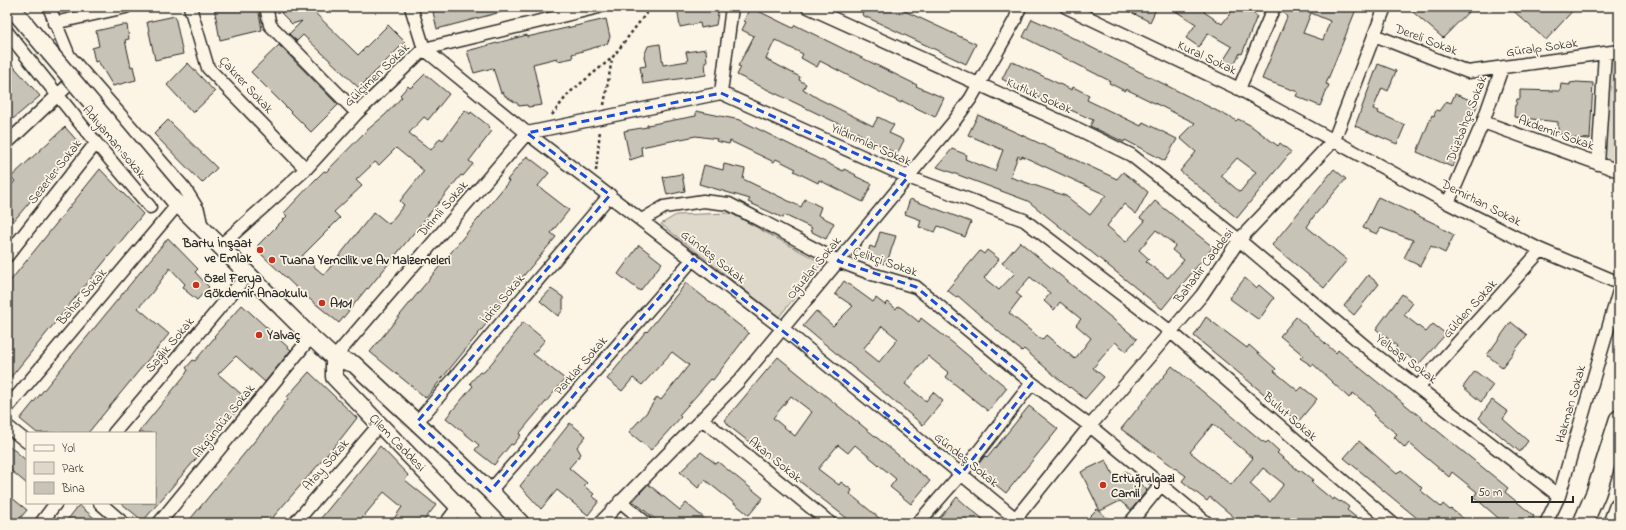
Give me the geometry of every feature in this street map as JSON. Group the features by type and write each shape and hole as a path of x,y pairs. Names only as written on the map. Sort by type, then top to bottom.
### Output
{"highway":[{"path":"1583,523 1596,493 1619,420"},
{"path":"1612,523 1619,507"}],"main road":[{"path":"11,7 175,202 310,337 334,358 354,364 490,491 521,523"},
{"name":"Çilem Caddesi","path":"334,358 334,377 474,523"}],"street":[{"path":"49,7 54,23 69,56 185,189 198,210 202,228"},
{"path":"54,23 126,7"},
{"name":"Çakırer Sokak","path":"190,7 208,68 306,168"},
{"path":"266,7 270,25 357,113"},
{"path":"411,7 424,49"},
{"name":"Gülçimen Sokak","path":"220,246 306,168 357,113 424,49 599,7"},
{"path":"527,133 721,93 732,7"},
{"name":"Kutluk Sokak","path":"808,7 1078,129 1131,155 1239,240"},
{"name":"Oğuzlar Sokak","path":"600,523 738,380 955,120 978,84 1015,20 1020,7"},
{"name":"Kural Sokak","path":"1066,7 1239,89 1334,140"},
{"path":"1239,89 1274,7"},
{"name":"Bahadır Caddesi","path":"1016,521 1090,426 1202,295 1239,240 1334,140 1385,7"},
{"name":"Adıyaman sokak","path":"7,32 96,143 150,207"},
{"name":"Dereli Sokak","path":"1374,35 1468,72"},
{"name":"Gündeş Sokak","path":"424,49 527,133 782,328 961,474 1016,521"},
{"name":"Güralp Sokak","path":"1468,72 1619,51"},
{"path":"1598,164 1605,53"},
{"name":"Düzbahçe Sokak","path":"1448,203 1483,122 1502,68"},
{"path":"7,143 57,94 83,72"},
{"name":"Yıldırımlar Sokak","path":"721,93 908,177 1024,220 1171,332"},
{"name":"Akdemir Sokak","path":"1483,122 1619,171"},
{"name":"Dirimli Sokak","path":"334,358 527,133"},
{"name":"Demirhan Sokak","path":"1334,140 1448,203 1541,250 1619,283"},
{"name":"Sezerler Sokak","path":"7,256 96,143"},
{"name":"İdris Sokak","path":"417,422 610,195"},
{"name":"Çelikçi Sokak","path":"642,220 664,207 703,201 729,204 838,261 872,274 916,287 1032,383 1090,426 1207,523"},
{"name":"Bahar Sokak","path":"7,408 175,202"},
{"name":"Yelbaşı Sokak","path":"1239,240 1373,353 1419,386 1559,496"},
{"name":"Gülden Sokak","path":"1419,386 1541,250"},
{"name":"Parklar Sokak","path":"490,491 693,259"},
{"name":"Sağlık Sokak","path":"115,432 248,274"},
{"name":"Hakman Sokak","path":"1546,523 1559,496 1619,291"},
{"name":"Bulut Sokak","path":"1171,332 1392,523"},
{"name":"Akgündüz Sokak","path":"159,523 310,337"},
{"path":"918,523 961,474 1032,383"},
{"name":"Akan Sokak","path":"702,419 830,523"},
{"name":"Atay Sokak","path":"294,523 379,425"},
{"path":"7,426 26,441"},
{"path":"1130,523 1161,485"},
{"path":"620,501 646,523"},
{"path":"41,523 55,504"},
{"path":"101,504 123,523"},
{"path":"446,523 458,507"}],"path":[{"path":"542,130 569,93 612,58 651,7"}],"highlighted area":[{"path":"721,93 908,177 838,261 916,287 1032,383 961,474 693,259 490,491 417,422 610,195 527,133"}],"green space":[{"path":"1619,59 1619,164 1602,159 1610,60"},
{"path":"730,213 822,263 779,317 661,224 676,215"}],"building":[{"path":"214,7 258,7 262,30 220,40"},
{"path":"287,7 309,7 358,55 388,25 405,42 359,88 303,35 297,41 289,34 302,21 292,24 281,13"},
{"path":"435,7 504,7 505,11 437,29 433,12 436,11"},
{"path":"677,7 719,7 716,25 701,28 700,23 680,27"},
{"path":"750,7 793,28 795,25 917,85 916,86 944,98 935,117 902,101 901,103 820,61 817,67 801,58 803,54 775,40 766,59 800,77 799,80 806,84 803,89 819,99 873,126 878,117 894,125 889,133 904,140 897,154 854,131 737,75 741,67 738,66 754,36 742,30"},
{"path":"865,7 896,7 976,44 966,64 862,15"},
{"path":"1121,7 1157,7 1150,22"},
{"path":"1169,7 1208,7 1204,12 1222,24 1235,7 1244,7 1257,16 1242,54 1240,53 1233,66 1223,61 1232,47 1208,33 1199,47 1186,38 1196,24"},
{"path":"1281,7 1290,10 1291,7 1357,7 1326,84 1329,85 1320,106 1296,96 1298,92 1262,79 1287,17 1281,10","holes":["1311,13 1330,21 1323,40 1303,33"]},
{"path":"1407,7 1473,7 1443,38"},
{"path":"1509,7 1576,7 1546,40"},
{"path":"175,16 183,54 155,60 147,22"},
{"path":"606,19 610,37 607,44 572,54 573,58 558,61 557,58 533,64 542,105 528,107 527,105 519,106 505,96 503,92 501,93 493,68 474,73 467,51 527,35 527,37"},
{"path":"1032,19 1059,31 1229,117 1230,116 1236,121 1238,119 1250,125 1278,146 1280,143 1291,152 1237,218 1180,171 1196,152 1180,138 1195,123 1126,89 1125,91 1109,83 1110,81 1023,37","holes":["1237,158 1256,172 1240,192 1221,176"]},
{"path":"127,25 129,39 125,40 131,67 133,66 136,80 113,86 98,61 95,62 92,48 99,46 96,31"},
{"path":"660,44 663,65 688,61 686,52 706,49 706,75 643,84 640,67 646,66 644,56 648,46"},
{"path":"279,45 338,105 311,132 251,72"},
{"path":"7,59 40,96 7,124"},
{"path":"1011,61 1072,90 1073,87 1089,95 1087,100 1141,126 1143,122 1177,139 1165,161 1125,140 1124,142 1090,126 1093,120 1055,103 1036,97 1002,79"},
{"path":"188,63 215,92 193,113 167,85"},
{"path":"1378,64 1396,71 1388,91 1382,88 1373,109 1379,111 1378,113 1405,125 1397,144 1355,126"},
{"path":"425,74 449,94 428,120 424,117 409,133 431,150 440,138 443,140 465,110 470,114 471,112 489,126 488,127 492,131 469,161 473,164 463,176 461,175 339,323 301,292 261,254 258,251 258,245 287,216 284,213 314,181 324,171 326,172 366,131 385,115 402,97 400,95 408,86 410,88","holes":["396,148 424,171 400,201 404,205 389,224 374,212 324,275 302,256 340,218 334,212 362,186 356,180 375,162 379,165"]},
{"path":"1570,83 1593,83 1590,139 1573,138 1567,136 1567,134 1558,134 1558,122 1514,117 1517,99 1520,99 1520,90 1560,91 1561,84 1570,85"},
{"path":"1455,94 1478,103 1452,167 1417,152 1432,115 1434,116 1436,110 1439,111 1446,101 1451,103"},
{"path":"696,111 740,120 843,171 844,169 872,184 863,202 819,180 818,183 794,171 796,169 776,159 774,162 730,141 729,144 716,141 717,139 696,136 641,147 642,156 630,160 624,131 696,116"},
{"path":"978,115 1117,179 1123,172 1148,192 1136,214 1124,204 1107,226 1126,242 1145,221 1140,218 1155,201 1213,247 1162,309 1028,201 937,167 952,149 967,155 965,159 995,171 1003,150 968,135","holes":["1018,156 1021,158 1022,156 1106,195 1090,215 1066,196 1010,177","1156,230 1174,244 1175,246 1172,250 1184,260 1168,278 1146,262 1149,259 1139,250"]},
{"path":"168,120 217,168 202,183 154,134"},
{"path":"65,127 79,143 7,229 7,191 15,181 11,177"},
{"path":"527,156 549,173 538,186 569,210 551,233 556,237 499,305 500,307 426,398 370,352 509,181 507,180"},
{"path":"724,164 745,169 743,179 801,207 805,199 821,207 818,215 834,223 826,239 810,231 812,228 784,215 783,218 748,202 750,199 699,184 704,165 723,170"},
{"path":"100,169 143,214 7,382 7,285"},
{"path":"1334,169 1346,179 1314,216 1307,227 1347,260 1324,288 1272,245"},
{"path":"682,174 685,191 667,195 663,177"},
{"path":"1378,197 1440,226 1439,227 1454,235 1445,253 1431,246 1420,266 1404,258 1413,240 1381,228 1377,234 1363,228"},
{"path":"910,199 971,222 965,237 938,226 935,232 919,227 921,220 905,214"},
{"path":"880,232 896,236 887,262 885,261 884,264 866,258 870,246 875,248"},
{"path":"168,238 198,269 195,272 209,287 197,300 186,291 187,290 183,287 185,284 170,268 151,294 138,308 169,334 89,432 36,432 20,419"},
{"path":"1020,242 1137,339 1126,351 1115,342 1093,368 1104,377 1085,399 1070,387 1069,388 1024,349 1022,351 1013,344 958,296 956,297 947,290 980,251 984,254 987,250 999,259 984,278 999,290 1015,273 1002,263","holes":["1030,277 1050,293 1044,301 1054,310 1060,302 1081,319 1076,325 1091,338 1075,359 1046,335 1042,340 1009,313 1021,297 1016,293"]},
{"path":"639,245 662,263 640,291 618,274"},
{"path":"1368,275 1379,284 1354,315 1344,306"},
{"path":"1245,278 1256,288 1259,285 1274,298 1259,320 1229,298"},
{"path":"844,281 873,302 876,298 885,305 888,302 896,309 898,306 903,309 919,322 921,318 1007,388 988,411 946,377 949,373 928,356 905,384 926,401 933,392 943,401 923,425 803,326 816,311 833,326 853,306 835,294","holes":["882,326 898,339 879,362 863,349"]},
{"path":"686,283 749,333 713,380 711,379 679,415 681,417 651,450 629,432 647,412 657,397 661,400 689,365 672,352 642,385 633,378 622,391 607,379"},
{"path":"551,289 563,297 563,310 558,316 540,301"},
{"path":"1402,294 1413,303 1404,315 1426,332 1433,324 1446,334 1418,365 1407,355 1405,357 1395,349 1397,346 1376,329"},
{"path":"242,305 291,350 265,382 236,356 218,374 247,399 143,521 122,504 156,504 156,432 139,432 185,375 188,370 186,368 193,360 195,361 215,337 214,336"},
{"path":"1206,317 1247,348 1249,345 1276,369 1274,371 1298,391 1302,387 1317,399 1298,422 1194,336"},
{"path":"1296,317 1336,353 1338,350 1508,488 1505,492 1534,516 1531,523 1504,523 1474,497 1477,492 1452,472 1449,477 1409,443 1405,448 1394,437 1397,434 1373,415 1375,413 1369,406 1353,393 1349,398 1313,364 1312,366 1300,358 1303,355 1280,336"},
{"path":"523,322 545,340 533,354 565,379 519,434 521,435 513,445 511,444 494,465 475,450 479,445 446,418 473,386 470,383 480,372 482,373 485,371 513,337 512,336"},
{"path":"1511,322 1527,335 1502,367 1487,355"},
{"path":"778,357 930,481 911,504 890,487 896,479 855,445 848,453 838,445 818,469 839,485 841,482 852,490 850,494 885,523 853,523 730,427 725,420","holes":["791,396 812,412 795,436 773,418"]},
{"path":"1172,366 1262,441 1266,443 1268,441 1279,451 1277,453 1299,471 1300,470 1313,480 1311,482 1333,500 1334,498 1340,502 1341,501 1349,507 1347,510 1363,523 1241,523 1210,497 1207,501 1182,481 1186,476 1121,429","holes":["1213,424 1253,458 1231,485 1190,452","1263,468 1284,484 1270,502 1250,484"]},
{"path":"1475,371 1493,385 1481,402 1463,387"},
{"path":"309,372 357,418 339,441 268,523 187,523 277,414 288,398 287,397"},
{"path":"1492,400 1508,412 1503,419 1528,441 1520,452 1479,418"},
{"path":"1029,406 1058,429 1006,493 975,468 985,456 987,458"},
{"path":"570,423 586,436 577,447 581,454 569,468 587,483 584,486 594,494 592,496 599,501 588,515 557,490 541,509 520,486"},
{"path":"1359,441 1397,474 1401,470 1422,488 1420,490 1441,507 1443,504 1469,523 1423,523 1344,458"},
{"path":"7,444 26,460 26,483 7,467"},
{"path":"380,446 408,475 405,480 436,505 422,523 391,523 402,507 384,492 358,523 317,523"},
{"path":"701,452 716,464 718,462 763,498 749,515 705,480 698,488 680,472"},
{"name":"Ertuğrulgazi Camii","path":"1106,460 1116,481 1125,471 1147,490 1131,510 1120,501 1100,511 1081,472"},
{"path":"648,484 680,510 686,503 710,523 660,523 633,501"},
{"path":"7,494 27,510 16,523 7,523"},
{"path":"957,497 968,507 988,523 935,523"},
{"path":"79,505 100,523 65,523"},
{"path":"1097,509 1113,523 1083,523"}],"place":[{"name":"Bartu İnşaat ve Emlak","path":"260,250"},
{"name":"Tuana Yemcilik ve Av Malzemeleri","path":"272,260"},
{"name":"Özel Ferya Gökdemir Anaokulu","path":"196,285"},
{"name":"A101","path":"322,303"},
{"name":"Yalvaç","path":"259,335"},
{"name":"Ertuğrulgazi Camii","path":"1103,485"}]}
